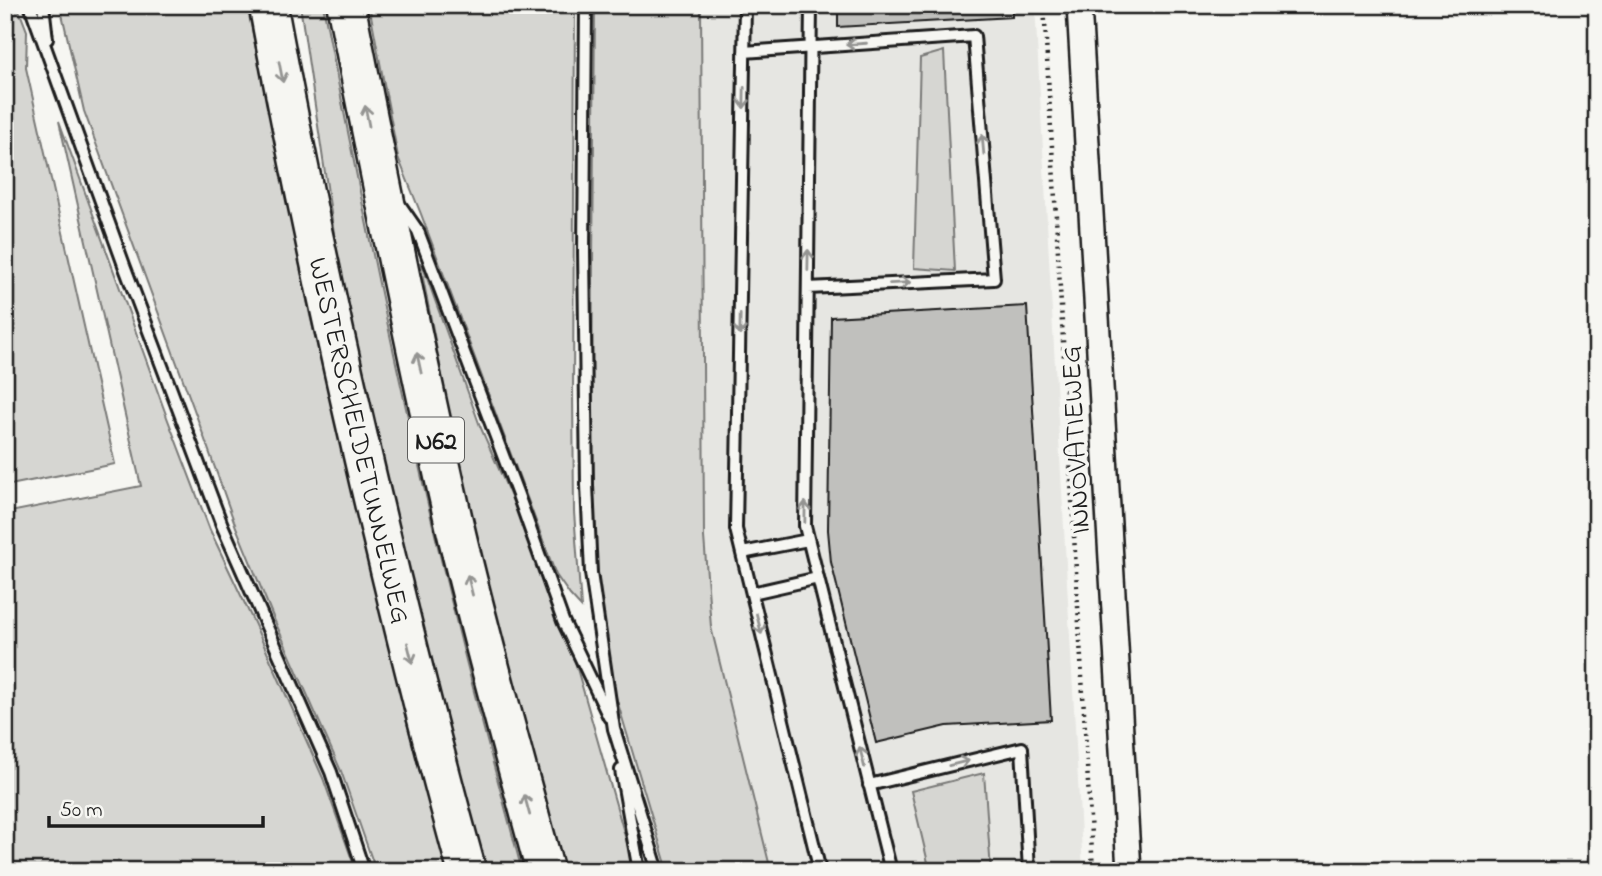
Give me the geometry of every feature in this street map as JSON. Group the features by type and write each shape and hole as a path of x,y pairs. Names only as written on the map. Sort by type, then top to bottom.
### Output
{"highway":[{"name":"WESTERSCHELDETUNNELWEG","path":"268,5 329,307 378,521 467,871"},
{"name":"N62","path":"346,5 378,171 455,525 545,871"}],"street":[{"name":"INNOVATIEWEG","path":"1079,5 1129,871"}],"lane":[{"path":"30,5 222,525 331,772 364,871"},
{"path":"43,5 50,60"},
{"path":"586,5 584,252 591,573 614,729 639,871"},
{"path":"745,5 736,529 820,871"},
{"path":"811,5 805,526 891,871"},
{"path":"744,52 974,36 994,279 808,288"},
{"path":"378,171 418,231 563,621 614,729 658,871"},
{"path":"741,552 808,540"},
{"path":"752,593 818,579"},
{"path":"869,785 1021,748 1029,871"}],"path":[{"name":"INNOVATIEWEG","path":"1044,5 1093,871"}],"shaded area":[{"path":"5,5 17,5 27,31 26,68 115,464 5,486"},
{"path":"60,5 247,5 310,315 407,723 448,871 376,871 341,771 236,527 84,111"},
{"path":"300,5 323,5 369,237 419,467 522,871 486,871 442,714 345,307"},
{"path":"369,5 575,5 574,512 581,607 556,575 398,157"},
{"path":"595,5 701,5 704,537 711,627 771,871 668,871 610,677 600,603 593,511"},
{"path":"701,5 1035,5 1083,871 771,871 711,627 704,537"},
{"path":"944,51 955,271 914,268 920,58"},
{"path":"59,121 210,530 323,778 356,871 5,871 5,513 141,486"},
{"path":"420,263 480,426 522,522 574,658 629,850 632,871 557,871 488,613"},
{"path":"984,773 991,871 930,871 911,791"}],"building":[{"path":"838,5 1012,5 1012,17 838,27"},
{"path":"1027,306 1051,720 947,726 876,743 831,562 828,530 831,317"}]}
